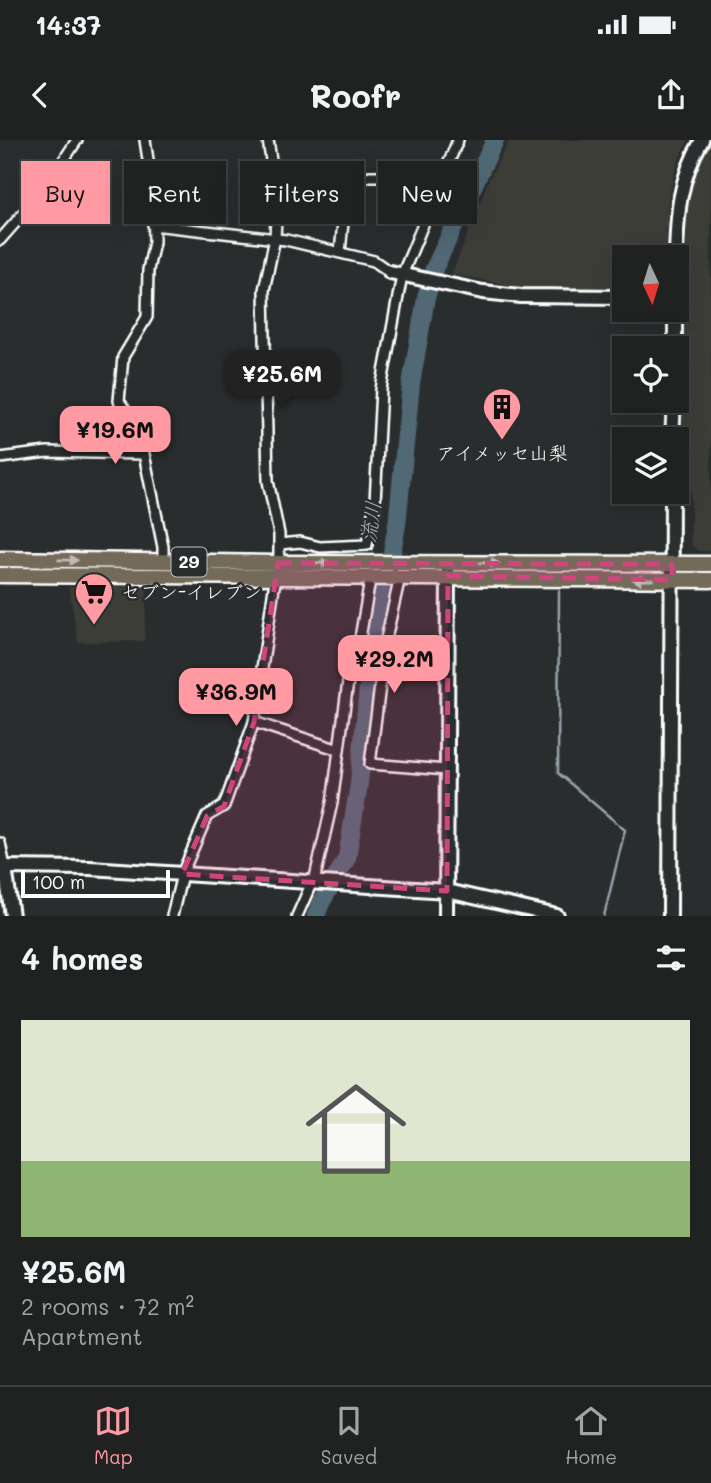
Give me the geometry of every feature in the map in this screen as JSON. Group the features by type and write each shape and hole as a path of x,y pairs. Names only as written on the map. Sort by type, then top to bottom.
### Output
{"main road":[{"name":"29","path":"0,559 163,562 276,569"},
{"name":"29","path":"0,575 276,569 397,572 711,564"},
{"name":"29","path":"448,569 711,580"}],"street":[{"path":"0,240 44,190 77,140"},
{"path":"127,452 127,413 119,401 123,357 148,317 149,270 154,242 153,193 145,140"},
{"path":"172,916 182,874 207,816 224,806 254,722 280,544 268,481 264,290 275,238 277,201 268,140"},
{"path":"449,161 458,140"},
{"path":"676,245 680,191 686,171 702,140"},
{"path":"340,252 347,183 378,176"},
{"path":"280,544 300,542 320,547 367,545 375,502 381,389 402,275 423,224"},
{"path":"153,225 275,238 374,261 402,275 483,292 521,296 612,297"},
{"path":"0,458 47,452 144,454 163,547 163,562"},
{"path":"670,916 672,504"},
{"path":"446,916 448,569"},
{"path":"297,916 314,882 332,803 349,674 357,656 374,570"},
{"path":"397,572 370,764 447,770"},
{"path":"254,722 339,750"},
{"path":"0,843 12,916"},
{"path":"2,867 90,867 446,891 557,916"}],"highlighted area":[{"path":"278,563 672,564 672,580 448,576 447,891 182,874 207,816 224,806 254,722"}],"shaded area":[{"path":"510,140 688,140 677,164 668,199 666,245 612,245 612,288 524,288 452,274 471,224 477,224 477,210 489,179"},
{"path":"711,140 711,551 698,551 691,544 689,427 683,427 683,413 689,413 689,336 683,336 684,322 690,322 690,245 684,245 684,222 690,187 702,150"},
{"path":"69,587 147,587 144,641 78,642"}],"waterway":[{"name":"流川","path":"316,916 347,858 359,784 369,676 397,525 411,384 426,298 434,269 495,140"},
{"path":"559,591 558,773 625,830 604,916"}],"place":[{"name":"アイメッセ山梨","path":"502,441"},
{"name":"セブン-イレブン","path":"94,626"}]}
